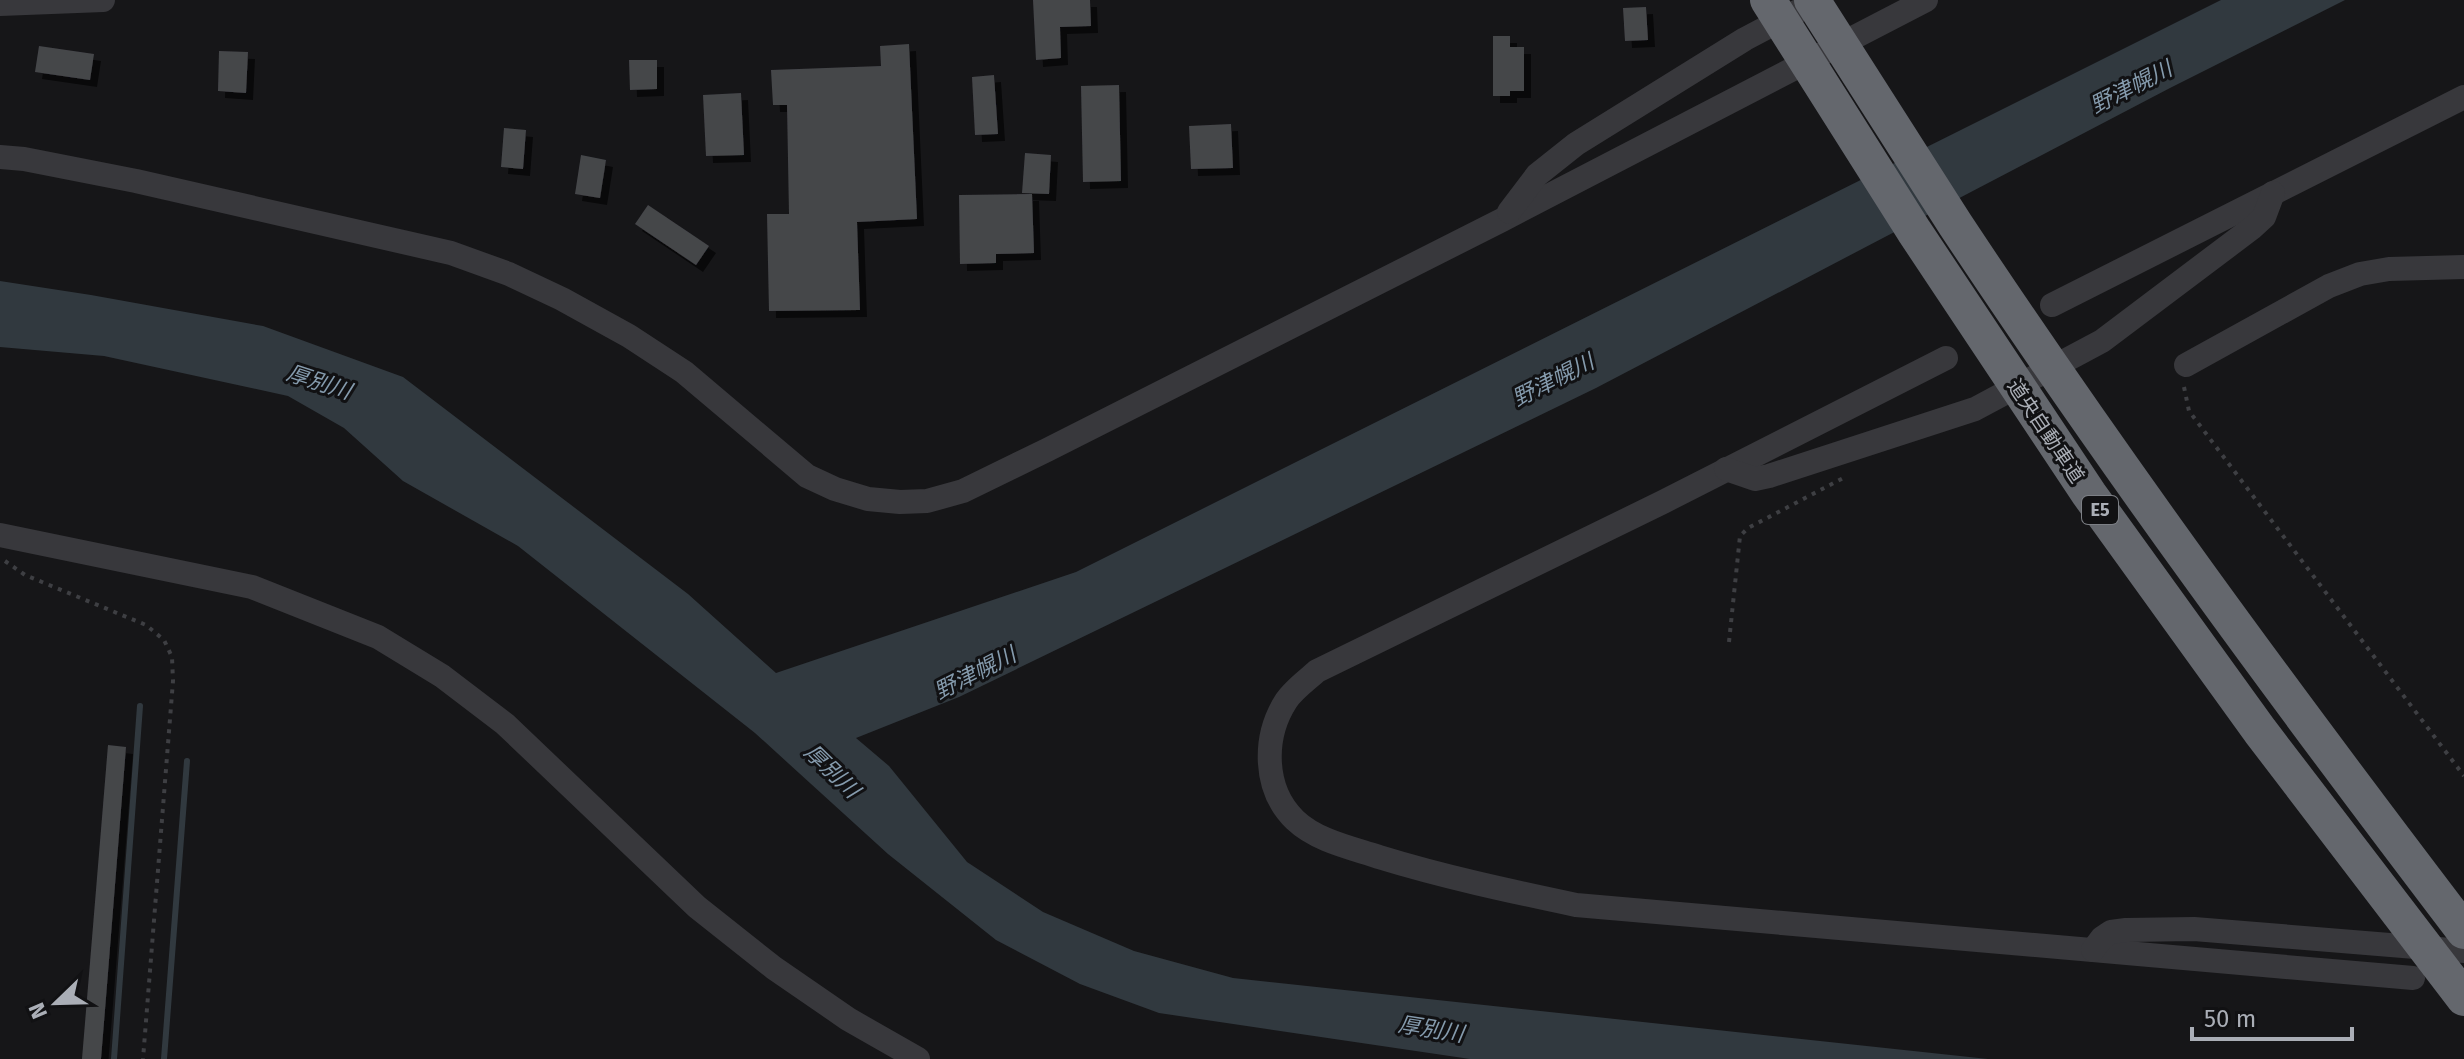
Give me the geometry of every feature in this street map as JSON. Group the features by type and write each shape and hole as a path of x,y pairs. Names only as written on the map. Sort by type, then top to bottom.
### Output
{"highway":[{"name":"道央自動車道","path":"1768,0 1914,231 2089,494 2260,731 2464,998"},
{"name":"道央自動車道","path":"1812,0 1956,225 2123,469 2292,706 2464,931"}],"street":[{"path":"0,4 103,0"},
{"path":"1502,220 1537,175 1576,144 1745,39 1819,0"},
{"path":"0,157 108,175 266,210 451,253 509,274 629,336 684,372 807,476 868,499 927,501 963,491 1502,220 1926,0"},
{"path":"2052,305 2464,97"},
{"path":"1726,469 1755,479 1769,476 1975,409 2102,341 2252,228 2264,217 2273,193"},
{"path":"2186,365 2329,286 2360,274 2389,269 2464,267"},
{"path":"1946,358 1317,671 1287,699 1276,721 1268,749 1271,775 1282,802 1295,821 1342,846 1442,876 1576,905 2413,978"},
{"path":"0,535 252,587 378,637 442,676 505,724 697,907 763,959 848,1019 918,1059"},
{"path":"2093,950 2111,932 2194,929 2464,951"}],"path":[{"path":"2186,365 2183,383 2189,411 2464,776"},
{"path":"1729,642 1740,536 1748,528 1854,473"},
{"path":"0,557 25,575 146,625 164,640 172,657 173,681 143,1059"}],"water":[{"path":"2221,0 2345,0 1596,388 959,697 856,738 889,766 967,862 1043,912 1134,951 1233,978 1988,1059 1470,1059 1159,1013 1080,984 996,940 888,854 755,733 518,546 403,481 344,428 288,396 104,356 0,347 0,281 263,326 403,377 688,594 776,673 1076,572"}],"building":[{"path":"1033,0 1090,0 1091,26 1060,27 1061,58 1036,60"},
{"path":"1646,7 1648,40 1625,41 1623,8"},
{"path":"1493,36 1510,36 1510,47 1524,47 1524,91 1510,91 1510,96 1493,96"},
{"path":"909,44 917,219 857,222 860,310 769,311 767,214 789,214 787,105 773,105 771,70 881,66 880,46"},
{"path":"39,46 94,54 90,80 35,72"},
{"path":"219,51 248,52 246,93 218,91"},
{"path":"629,60 657,60 657,89 630,90"},
{"path":"994,75 998,134 975,135 972,77"},
{"path":"1119,85 1121,181 1083,182 1081,86"},
{"path":"741,93 744,155 706,156 703,95"},
{"path":"1231,124 1233,168 1191,169 1189,126"},
{"path":"504,128 526,130 523,169 501,167"},
{"path":"1025,153 1051,155 1049,194 1022,193"},
{"path":"581,155 606,160 600,198 575,194"},
{"path":"1032,194 1034,253 996,254 996,263 960,264 959,195"},
{"path":"648,205 709,246 696,265 635,224"},
{"path":"108,745 126,747 101,1059 82,1059"}],"waterway":[{"path":"114,1059 140,706"},
{"path":"164,1059 187,761"}],"water label":[{"name":"野津幌川","path":"2131,87"},
{"name":"野津幌川","path":"1553,380"},
{"name":"厚別川","path":"319,382"},
{"name":"野津幌川","path":"975,673"},
{"name":"厚別川","path":"832,771"},
{"name":"厚別川","path":"1431,1029"}]}
